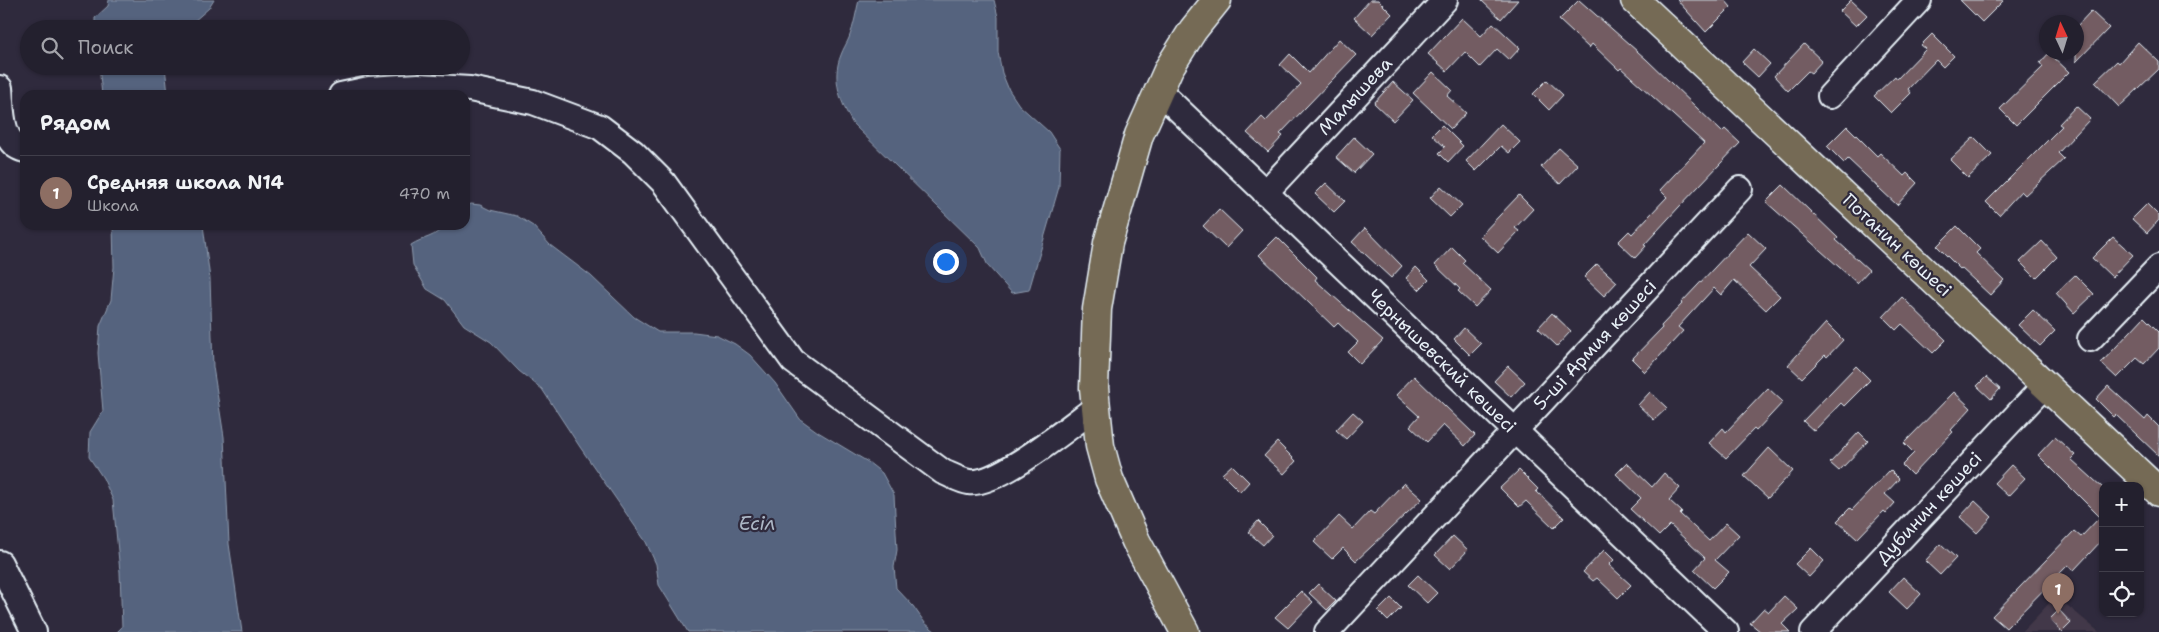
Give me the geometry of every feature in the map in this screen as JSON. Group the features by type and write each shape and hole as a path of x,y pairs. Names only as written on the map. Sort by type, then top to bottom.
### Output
{"main road":[{"path":"1185,632 1136,541 1109,479 1100,446 1095,408 1097,309 1108,243 1140,135 1158,90 1182,47 1217,0"},
{"name":"Потанин көшесі","path":"1635,0 2159,492"}],"street":[{"name":"Малышева","path":"1266,193 1445,0"},
{"path":"1830,96 1919,0"},
{"path":"364,90 418,86 470,89 533,102 600,128 633,152 664,183 793,361 944,472 970,482 987,479 1006,471 1095,408"},
{"path":"0,88 5,134 15,150"},
{"name":"Чернышевский көшесі","path":"1158,90 1726,632"},
{"name":"5-ші Армия көшесі","path":"1327,632 1740,189"},
{"path":"2090,339 2159,267"},
{"name":"Дубинин көшесі","path":"1813,632 2046,384"},
{"path":"0,563 34,632"}],"shaded area":[{"path":"2056,596 2099,632 2022,632"}],"water":[{"path":"109,0 214,0 209,8 195,20 95,20 108,6"},
{"path":"859,0 994,0 998,17 998,52 1002,73 1009,90 1019,105 1049,132 1060,149 1059,187 1029,290 1012,293 988,266 980,248 853,124 841,99 837,73 841,55 852,29"},
{"path":"100,75 166,75 167,90 101,90"},
{"name":"Есіл","path":"470,204 480,205 490,210 517,216 533,226 550,245 591,276 634,317 658,332 694,332 717,335 735,344 750,355 775,383 800,419 882,473 894,495 897,550 894,567 896,588 913,606 925,623 936,632 688,632 659,585 656,564 646,542 542,389 519,371 491,342 464,325 445,300 427,289 413,265 411,245 440,230 470,230"},
{"path":"113,230 204,230 210,279 213,367 224,437 229,544 242,632 117,632 122,627 120,572 113,500 103,478 89,457 90,432 103,411 98,353 100,326 111,300 114,267"}],"building":[{"path":"1370,0 1378,0 1392,14 1372,35 1354,18"},
{"path":"1481,0 1518,0 1501,19"},
{"path":"1579,0 1646,59 1722,132 1725,129 1740,143 1644,245 1646,246 1635,258 1618,242 1629,231 1632,234 1667,197 1660,190 1704,143 1621,68 1619,70 1592,44 1589,48 1559,20"},
{"path":"1677,0 1725,0 1731,7 1706,32"},
{"path":"1851,0 1867,15 1856,26 1840,11"},
{"path":"1960,0 2004,0 1982,22"},
{"path":"2091,11 2109,28 2084,54 2084,18"},
{"path":"1462,18 1481,36 1493,23 1520,48 1509,60 1497,49 1480,67 1465,52 1447,71 1428,54"},
{"path":"1932,34 1954,56 1943,67 1936,60 1908,89 1911,93 1891,113 1874,96 1895,76 1897,79 1926,49 1921,45"},
{"path":"1339,39 1356,55 1280,134 1283,136 1268,152 1247,133 1262,117 1266,121 1301,84 1280,65 1290,54 1309,73"},
{"path":"2138,42 2159,62 2159,69 2119,107 2095,82 2117,61 2119,63"},
{"path":"1804,44 1822,61 1811,73 1808,71 1788,91 1774,76"},
{"path":"1754,49 1770,64 1758,77 1742,62"},
{"path":"2043,60 2056,60 2069,72 2016,125 2000,109 2043,67 2040,63"},
{"path":"1433,72 1452,90 1447,96 1466,113 1451,129 1413,93"},
{"path":"1547,80 1563,95 1549,110 1533,94"},
{"path":"1393,82 1413,100 1393,121 1374,103"},
{"path":"2076,106 2090,119 2058,153 2064,159 2025,195 2021,191 1999,215 1986,202 2062,126 2059,124"},
{"path":"1501,124 1520,142 1509,153 1501,146 1476,171 1466,161"},
{"path":"1442,125 1463,146 1448,162 1439,153 1445,147 1432,135"},
{"path":"1847,126 1877,156 1880,153 1904,176 1907,173 1917,183 1897,205 1848,159 1844,163 1827,146"},
{"path":"1354,137 1372,154 1354,173 1336,157"},
{"path":"1974,137 1992,155 1968,178 1950,160"},
{"path":"1559,148 1578,165 1560,184 1541,167"},
{"path":"1326,183 1345,201 1334,212 1315,194"},
{"path":"1783,185 1838,238 1836,240 1869,270 1857,283 1766,202"},
{"path":"1441,186 1462,205 1450,217 1430,198"},
{"path":"1519,195 1533,209 1515,228 1519,231 1498,253 1480,236"},
{"path":"2147,204 2159,216 2159,220 2147,233 2132,219"},
{"path":"1219,209 1242,231 1226,248 1203,226"},
{"path":"1957,226 1980,249 1976,253 2004,280 1990,295 1937,246"},
{"path":"1365,228 1402,266 1391,278 1352,242"},
{"path":"1748,232 1766,249 1749,267 1780,296 1766,310 1734,280 1721,295 1714,288 1678,327 1683,331 1645,372 1632,359 1662,328 1661,326 1681,303"},
{"path":"1277,237 1317,277 1315,280 1383,340 1360,364 1348,352 1358,342 1338,323 1334,327 1259,255"},
{"path":"2113,237 2133,255 2112,277 2092,258"},
{"path":"2042,241 2057,257 2036,278 2020,262"},
{"path":"1452,247 1465,260 1462,263 1491,290 1475,307 1458,291 1460,289 1435,265"},
{"path":"1597,264 1617,282 1604,296 1584,277"},
{"path":"1416,267 1429,280 1419,290 1406,278"},
{"path":"2075,275 2094,294 2074,313 2056,293"},
{"path":"1902,297 1946,340 1933,353 1902,324 1896,330 1883,317"},
{"path":"2033,310 2055,331 2040,346 2018,325"},
{"path":"1552,313 1571,331 1557,346 1538,328"},
{"path":"2144,317 2159,332 2159,348 2144,364 2137,358 2117,378 2101,363"},
{"path":"1826,323 1843,340 1827,357 1825,355 1802,378 1788,365"},
{"path":"1464,328 1481,344 1470,355 1454,339"},
{"path":"1508,366 1525,382 1511,397 1494,381"},
{"path":"1856,366 1870,380 1844,406 1841,403 1814,431 1803,421"},
{"path":"1414,376 1475,435 1465,446 1443,425 1427,442 1410,426 1419,416 1396,395"},
{"path":"1986,377 2000,389 1991,399 1977,386"},
{"path":"2108,386 2145,420 2148,416 2159,427 2159,456 2116,415 2114,417 2096,399"},
{"path":"1768,388 1783,402 1756,431 1754,429 1726,458 1709,443 1723,428 1726,432"},
{"path":"1650,392 1667,408 1654,420 1638,405"},
{"path":"1954,392 1971,408 1951,430 1953,432 1912,475 1902,465 1914,453 1904,443"},
{"path":"1353,412 1363,421 1346,439 1336,430"},
{"path":"1859,432 1868,441 1839,471 1830,463"},
{"path":"2055,437 2075,455 2071,459 2099,484 2099,516 2038,455"},
{"path":"1277,442 1296,461 1284,474 1264,456"},
{"path":"1769,448 1793,471 1768,498 1744,476"},
{"path":"1627,463 1652,487 1664,473 1680,488 1669,500 1682,512 1680,514 1709,541 1726,523 1739,535 1715,560 1729,572 1713,588 1694,570 1705,558 1670,525 1659,536 1630,509 1641,498 1616,474"},
{"path":"1232,465 1249,482 1240,492 1222,474"},
{"path":"2011,465 2025,478 2008,496 1994,483"},
{"path":"1519,470 1538,489 1536,491 1564,518 1554,528 1526,501 1519,507 1500,488"},
{"path":"1890,470 1899,479 1885,494 1895,503 1886,513 1884,511 1857,539 1837,521 1850,508 1852,510"},
{"path":"1404,483 1422,499 1356,561 1343,548 1332,559 1314,542 1339,516 1353,529 1370,511 1374,514"},
{"path":"1975,501 1992,517 1977,533 1960,517"},
{"path":"2099,518 2099,543 2074,570 2068,565 2006,628 1992,616 2074,531 2081,537"},
{"path":"1258,521 1272,535 1263,545 1248,532"},
{"path":"1453,536 1468,550 1450,569 1435,555"},
{"path":"1941,544 1956,558 1940,575 1925,561"},
{"path":"1811,548 1824,561 1809,577 1795,564"},
{"path":"1604,550 1614,560 1609,565 1631,585 1618,598 1597,578 1593,581 1583,572"},
{"path":"1418,575 1437,593 1427,603 1408,585"},
{"path":"1903,577 1921,594 1907,609 1889,592"},
{"path":"1318,584 1336,601 1327,610 1309,593"},
{"path":"1301,591 1313,602 1288,628 1275,617"},
{"path":"1784,596 1798,609 1782,624 1790,632 1761,632 1750,623 1764,608 1769,612"},
{"path":"1391,598 1401,608 1388,621 1378,611"},
{"path":"2059,610 2071,623 2062,632 2050,619"}],"place":[{"name":"Средняя школа N14","path":"2058,614"}]}
